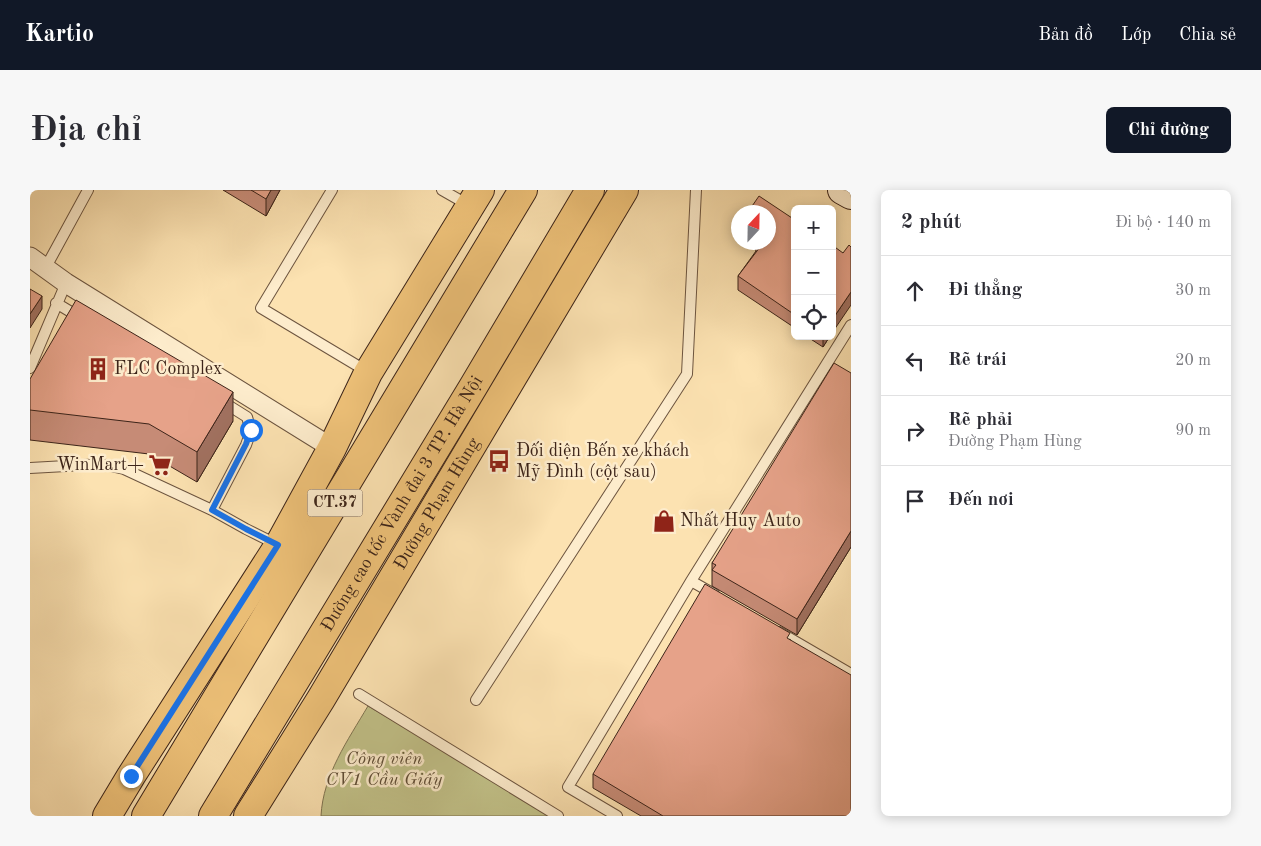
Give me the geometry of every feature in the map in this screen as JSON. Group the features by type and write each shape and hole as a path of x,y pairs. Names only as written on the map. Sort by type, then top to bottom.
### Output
{"main road":[{"name":"CT.37","path":"146,816 523,190"},
{"name":"Đường cao tốc Vành đai 3 TP. Hà Nội","path":"213,816 590,190"},
{"name":"Đường Phạm Hùng","path":"248,816 371,616 624,190"},
{"path":"842,190 851,195"},
{"path":"107,816 278,545 332,448 368,373 476,198"}],"street":[{"path":"30,258 46,267 66,283 332,448"}],"lane":[{"path":"46,267 88,190"},
{"path":"332,190 261,308 368,373"},
{"path":"442,190 476,198"},
{"path":"476,700 687,374 696,190"},
{"path":"30,368 66,283"},
{"path":"56,303 90,323"},
{"path":"617,816 568,787 691,581 831,365 851,324"},
{"path":"212,510 246,444 251,430 247,417 214,397"},
{"path":"30,468 102,464 115,466 212,510 278,545"},
{"path":"691,581 725,600"},
{"path":"767,625 851,674"},
{"path":"359,694 558,816"}],"green space":[{"name":"Công viên CV1 Cầu Giấy","path":"368,706 555,816 321,816 326,786 331,772"}],"building":[{"path":"251,190 271,190 266,199"},
{"path":"759,196 772,205 753,205"},
{"path":"776,207 791,217 791,312 738,276 758,250 776,250"},
{"path":"849,245 851,247 851,292 836,314 836,248 843,253"},
{"path":"30,289 42,296 30,314"},
{"name":"FLC Complex","path":"76,300 233,392 197,452 149,424 30,410 30,379"},
{"path":"834,363 851,373 851,531 797,619 712,570 716,565 712,563"},
{"path":"705,584 790,633 787,638 851,675 851,816 663,816 593,774"}],"place":[{"name":"FLC Complex","path":"98,369"},
{"name":"Đối diện Bến xe khách Mỹ Đình (cột sau)","path":"499,461"},
{"name":"WinMart+","path":"160,465"},
{"name":"Nhất Huy Auto","path":"664,521"}],"route":[{"path":"131,776 278,545 212,510 246,444 251,430"}]}
